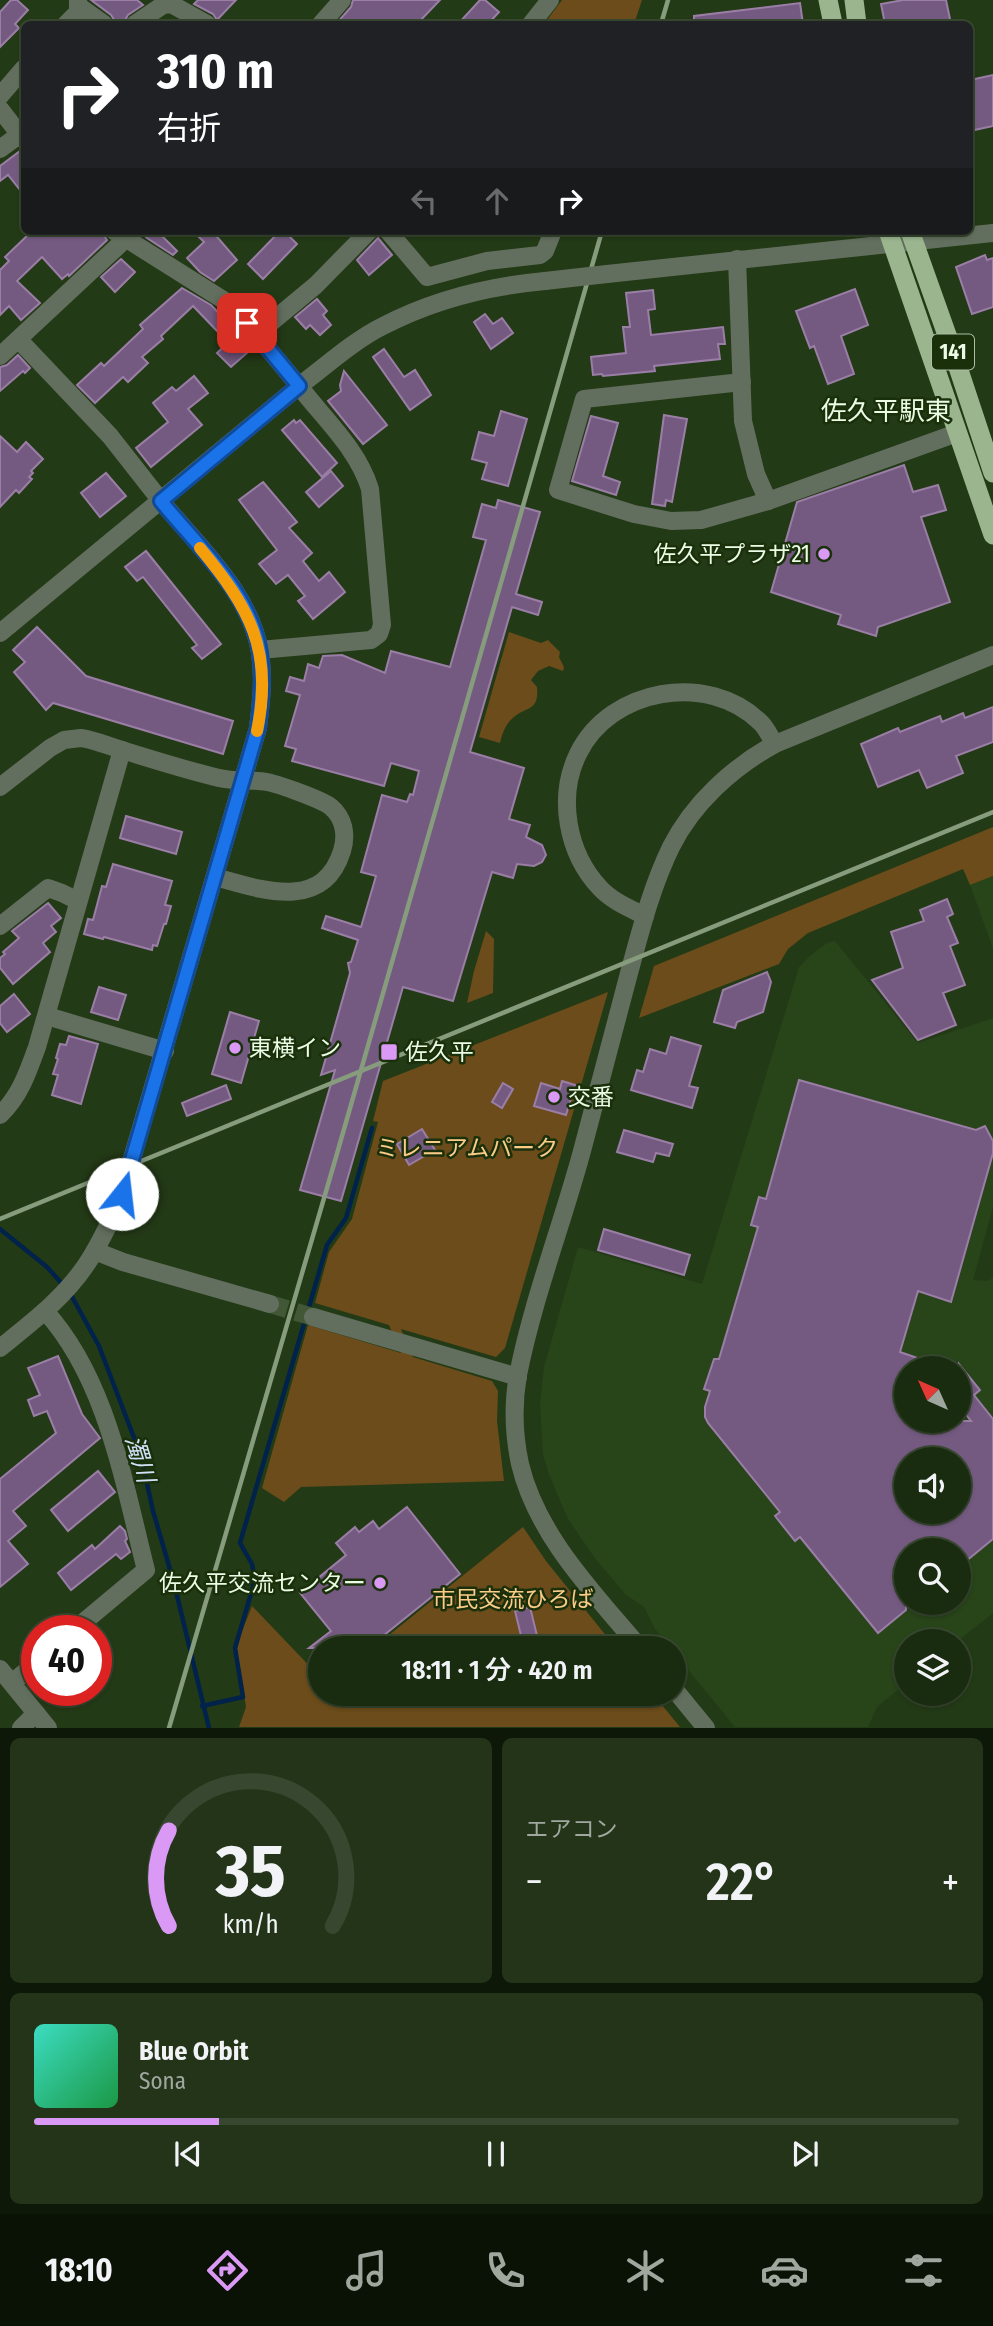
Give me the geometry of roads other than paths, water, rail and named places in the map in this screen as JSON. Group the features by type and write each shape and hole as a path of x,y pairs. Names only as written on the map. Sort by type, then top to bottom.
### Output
{"highway":[{"path":"828,0 832,21"},
{"path":"854,0 858,21"},
{"name":"141","path":"911,236 993,473"},
{"name":"141","path":"890,237 993,535"}],"street":[{"path":"324,21 342,0"},
{"path":"533,21 550,0"},
{"path":"139,21 170,2 201,21"},
{"path":"69,21 78,12 79,4"},
{"path":"79,4 100,21"},
{"path":"0,96 21,72"},
{"path":"0,109 21,137"},
{"path":"0,149 21,138"},
{"path":"973,234 993,233"},
{"path":"0,356 124,235"},
{"path":"126,235 237,311 354,454 366,476 370,489 382,625 379,634 371,640 260,650"},
{"path":"257,334 316,285 365,235"},
{"path":"391,235 428,277 487,261 540,256 551,235"},
{"path":"0,633 344,351 381,327 426,307 491,288 737,259 890,237 938,235"},
{"path":"737,259 743,421 756,474 768,501"},
{"path":"0,1348 50,1307 75,1279 95,1251 119,1203 243,782 260,716 262,677 260,650 248,616 230,584 110,436 19,340"},
{"path":"742,382 584,399 558,490 634,514 671,521 701,520 768,501 957,432"},
{"path":"630,1636 558,1547 540,1517 527,1486 519,1456 515,1402 526,1342 583,1149 645,916 672,845 708,795 734,770 775,744 993,655"},
{"path":"645,916 611,898 600,888 582,864 574,843 566,809 577,754 585,742 595,729 620,709 650,695 681,691 711,694 733,703 761,722 775,744"},
{"path":"0,788 64,740 91,739 221,779 266,782 326,803 341,822 345,840 338,864 324,882 314,887 289,892 277,891 215,877"},
{"path":"0,1115 9,1107 27,1077 47,1016 122,750"},
{"path":"0,926 48,888 78,901"},
{"path":"47,1016 165,1051"},
{"path":"95,1251 135,1266 270,1304"},
{"path":"50,1307 74,1351 117,1453 146,1570 92,1615"},
{"path":"313,1317 518,1377"},
{"path":"6,1676 48,1727"},
{"path":"686,1703 706,1727"},
{"path":"21,1727 36,1713"}],"waterway":[{"path":"202,1706 243,1697 235,1648 255,1580 252,1564 240,1543 327,1245 346,1218 372,1128"},
{"name":"濁川","path":"0,1229 47,1267 64,1286"},
{"name":"濁川","path":"70,1293 99,1346 141,1456 209,1728"}],"tunnel":[{"path":"270,1304 313,1317"}],"railway":[{"path":"662,21 668,0"},
{"path":"169,1728 601,235"},
{"path":"0,1219 993,812"}],"place":[{"name":"佐久平プラザ21","path":"824,554"},
{"name":"東横イン","path":"235,1048"},
{"name":"佐久平","path":"389,1052"},
{"name":"交番","path":"554,1097"},
{"name":"佐久平交流センター","path":"380,1583"}],"district":[{"name":"佐久平駅東","path":"886,411"}],"park label":[{"name":"ミレニアムパーク","path":"467,1148"},
{"name":"市民交流ひろば","path":"513,1599"}]}
